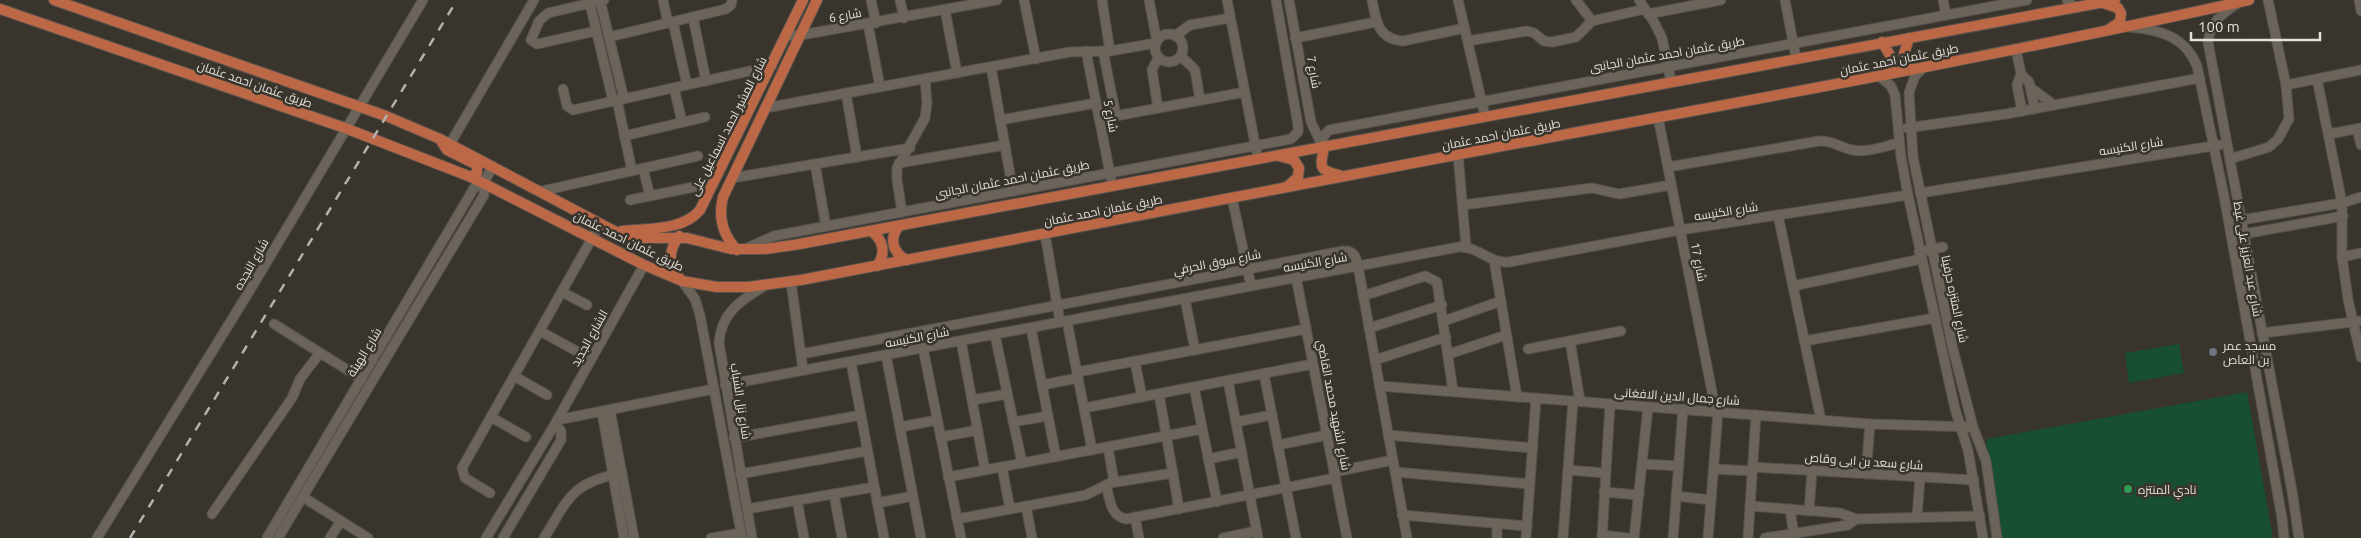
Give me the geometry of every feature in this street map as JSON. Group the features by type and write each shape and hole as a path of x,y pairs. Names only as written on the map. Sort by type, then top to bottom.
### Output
{"main road":[{"name":"طريق عثمان احمد عثمان","path":"54,0 358,108 386,116 450,144 542,191 616,232 641,238 679,236 740,250 784,247 1909,38 2076,4 2115,0"},
{"name":"شارع المشير احمد اسماعيل على","path":"616,232 678,224 688,221 700,210 772,66 802,0"},
{"name":"شارع المشير احمد اسماعيل على","path":"740,250 725,233 721,220 721,205 817,0"},
{"path":"2198,0 2204,10"},
{"name":"طريق عثمان احمد عثمان","path":"0,9 345,128 472,177 644,264 682,281 717,287 763,287 1458,154 1924,68 2130,27 2244,1"},
{"path":"2102,2 2118,8 2121,13 2120,22 2106,32"},
{"path":"1909,38 1904,54 1910,70"},
{"path":"1882,42 1891,57 1890,74"},
{"path":"440,139 446,150 477,165 477,173 472,177"},
{"path":"1323,146 1320,160 1321,167 1329,173 1343,176"},
{"path":"1278,155 1294,160 1299,168 1298,177 1287,187"},
{"path":"899,226 894,234 894,248 899,255 907,260"},
{"path":"871,231 879,238 883,247 882,257 877,266"},
{"path":"679,236 671,251 670,259 676,275 682,281"}],"street":[{"name":"شارع النجده","path":"97,538 250,290 423,0"},
{"path":"450,144 534,0"},
{"path":"596,31 536,44 531,38 539,21 548,14 601,0 609,36 624,136 632,171"},
{"path":"662,0 687,85"},
{"path":"609,36 726,9 731,5 732,0"},
{"path":"872,0 872,23 880,87"},
{"path":"900,0 904,18"},
{"name":"شارع 6","path":"786,36 801,36 997,0"},
{"path":"1024,0 1036,58"},
{"path":"1102,0 1106,51 1116,116"},
{"path":"1149,0 1156,43 1155,50 1158,58 1165,62 1172,62 1181,56"},
{"path":"1227,0 1258,159"},
{"name":"شارع 7","path":"1276,0 1299,128 1294,137 1288,140"},
{"name":"شارع 7","path":"1289,0 1311,122 1323,146"},
{"path":"1372,0 1376,22 1383,34 1389,38 1403,41 1465,28"},
{"path":"1458,0 1485,116"},
{"path":"1576,0 1592,20"},
{"path":"1639,0 1662,38 1671,82"},
{"path":"1468,41 1527,31 1534,33 1544,41 1552,42 1576,37 1592,20 1721,0"},
{"path":"1785,0 1796,58"},
{"path":"1943,0 1946,15"},
{"name":"طريق عثمان احمد عثمان الجانبى","path":"1323,146 1323,138 1329,130 2027,0"},
{"path":"2230,159 2269,147 2278,139 2289,119 2286,85 2268,0"},
{"path":"2359,0 2361,11"},
{"name":"شارع عبد العزيز على غيط","path":"2244,1 2216,20 2209,36 2299,538"},
{"path":"589,2 596,31 618,100"},
{"path":"944,10 958,73"},
{"path":"526,14 539,21"},
{"path":"692,17 706,81"},
{"path":"766,108 1036,58 1086,51 1106,51 1156,43 1163,36 1175,36 1190,25 1230,18"},
{"path":"1295,38 1376,22"},
{"name":"شارع عبد العزيز على غيط","path":"2130,27 2160,32 2177,39 2193,57 2200,78 2282,518 2283,534"},
{"path":"1175,36 1182,44 1181,56 1195,70 1200,100"},
{"path":"2016,50 2021,74 2028,80 2031,88 2035,109"},
{"name":"شارع 5","path":"1086,51 1113,186"},
{"path":"1158,58 1152,70 1158,108"},
{"path":"563,89 567,106 571,109 772,66"},
{"path":"991,67 1013,191"},
{"name":"شارع المتنزه حرفينا","path":"1924,68 1915,76 1910,87 1911,128 1920,193 1973,427 1986,462 1997,538"},
{"path":"2286,85 2361,70"},
{"path":"2021,74 2017,82 2022,111"},
{"name":"شارع المتنزه حرفينا","path":"1879,76 1893,90 1900,129 1899,143 1920,255 1961,428 1968,450 1983,538"},
{"path":"1900,129 2006,114 2200,78"},
{"path":"2317,78 2342,203 2342,257 2357,321 2361,357"},
{"path":"902,212 897,180 900,163 922,126 927,111 925,79"},
{"path":"674,88 682,122"},
{"path":"2031,88 2054,105"},
{"path":"1099,119 1245,92"},
{"path":"2006,114 2018,92"},
{"path":"846,93 857,157"},
{"path":"1000,120 1096,103"},
{"path":"624,136 705,117"},
{"name":"شارع 17","path":"1658,117 1717,412 1708,538"},
{"path":"2329,134 2359,129 2361,145"},
{"name":"طريق عثمان احمد عثمان الجانبى","path":"740,250 774,236 1288,140"},
{"path":"1668,167 1819,141 1832,142 1848,149 1860,151 1899,143"},
{"name":"شارع الكنيسه","path":"1920,193 2227,143"},
{"path":"900,163 1005,145"},
{"path":"732,178 910,148"},
{"path":"1458,154 1466,247"},
{"path":"542,191 698,156"},
{"path":"815,164 826,226"},
{"name":"شارع الهيئة","path":"267,538 330,442 359,403 484,195 484,182 493,166"},
{"path":"643,168 650,196"},
{"name":"شارع الهيئة","path":"278,538 303,497 350,398 474,188 484,182"},
{"path":"630,200 713,183"},
{"path":"1462,205 1592,188 1618,194 1671,185"},
{"name":"شارع الكنيسه","path":"725,385 1296,277 1466,247 1494,260 1509,262 1680,230 1908,195"},
{"path":"2241,220 2342,203 2361,196"},
{"path":"1232,198 1251,286"},
{"path":"1778,215 1821,420"},
{"path":"2244,234 2343,216"},
{"path":"490,493 465,478 462,470 600,224"},
{"path":"1045,234 1057,305 1064,322 1078,375 1092,450"},
{"path":"1793,286 1920,255 1932,249 1943,247"},
{"name":"شارع سوق الحرفي","path":"801,354 1346,251 1355,256 1358,266"},
{"path":"2342,257 2361,253"},
{"path":"1494,260 1517,396"},
{"name":"الشارع الجديد","path":"486,538 556,422 644,264"},
{"path":"1358,266 1407,538"},
{"path":"1364,296 1425,276 1438,282 1453,391"},
{"name":"شارع الشهيد محمد القاضي","path":"1296,277 1347,538"},
{"name":"شارع نزل الشباب","path":"682,281 698,307 741,536"},
{"path":"791,282 803,370"},
{"name":"شارع نزل الشباب","path":"752,538 719,343 722,326 737,303 763,287"},
{"path":"562,292 587,305"},
{"path":"1185,299 1195,350"},
{"path":"1444,321 1501,301"},
{"path":"1369,328 1442,305"},
{"path":"1804,341 1935,318"},
{"path":"2262,333 2357,321"},
{"path":"274,324 362,379"},
{"path":"1031,328 1056,457"},
{"path":"1042,385 1135,362 1306,329"},
{"path":"540,331 580,353"},
{"path":"1528,349 1621,331"},
{"path":"995,334 1022,463"},
{"path":"1449,354 1506,335"},
{"path":"1375,360 1446,337"},
{"path":"961,341 985,470"},
{"path":"1563,538 1576,401 1570,341"},
{"path":"923,348 961,538"},
{"path":"212,514 292,398 300,379 320,353"},
{"path":"886,355 921,538"},
{"path":"851,362 884,538"},
{"path":"1135,362 1142,397"},
{"path":"1084,408 1313,364"},
{"path":"1264,374 1296,538"},
{"path":"514,376 547,395"},
{"path":"2257,382 2271,379"},
{"path":"1223,538 1258,535 1228,380"},
{"name":"شارع جمال الدين الافغانى","path":"1380,386 1870,424 1973,427"},
{"path":"1194,387 1217,502"},
{"path":"503,538 561,440 561,431 556,422 714,389"},
{"path":"972,400 1008,394"},
{"path":"1159,394 1180,509"},
{"path":"350,398 359,403"},
{"path":"1533,538 1526,538 1536,398"},
{"path":"1610,404 1602,536 1628,538"},
{"path":"1634,538 1648,407"},
{"path":"1673,538 1683,409"},
{"path":"606,411 617,473 624,538"},
{"path":"734,438 860,415"},
{"path":"1236,422 1272,415"},
{"path":"1748,538 1756,415"},
{"path":"1013,422 1048,416"},
{"path":"491,417 526,437"},
{"path":"900,427 937,420"},
{"path":"1866,474 1870,424"},
{"path":"941,437 978,430"},
{"path":"948,477 1202,430"},
{"path":"1278,445 1327,435"},
{"path":"1388,435 1533,448"},
{"path":"1108,447 1110,483 1116,515 1126,519 1286,488 1393,460"},
{"path":"740,474 867,451"},
{"path":"1208,459 1242,452"},
{"path":"1642,464 1678,466"},
{"path":"1002,467 1010,509"},
{"name":"شارع سعد بن ابى وقاص","path":"1714,468 1812,470 1974,480"},
{"path":"1568,470 1605,474"},
{"path":"1809,511 1812,470"},
{"path":"957,519 1086,495 1110,483 1173,472"},
{"path":"1395,472 1530,484"},
{"path":"544,538 570,497 580,486 594,478 617,473"},
{"path":"617,473 634,538"},
{"path":"1917,518 1920,478"},
{"path":"747,509 874,487"},
{"path":"1604,492 1639,495"},
{"path":"834,494 842,538"},
{"path":"877,503 913,496"},
{"path":"1676,496 1711,500"},
{"path":"303,497 368,538"},
{"path":"797,500 804,538"},
{"path":"1026,506 1032,538"},
{"path":"1750,506 1845,514 1856,519 1980,516"},
{"path":"1790,509 1794,535"},
{"path":"1402,515 1527,526"},
{"path":"1135,517 1139,538"},
{"path":"1765,538 1794,535 1848,525 1856,519"},
{"path":"330,538 341,521"},
{"path":"1497,538 1498,523"},
{"path":"552,526 554,538"},
{"path":"2283,534 2297,527"},
{"path":"711,538 741,536"}],"green space":[{"path":"2179,344 2184,373 2129,383 2125,353"},
{"name":"نادي المنتزه","path":"2247,392 2273,538 1999,538 1986,439"}],"railway":[{"path":"130,538 457,0"}],"place":[{"name":"مسجد عمر بن العاص","path":"2213,352"},
{"name":"نادي المنتزه","path":"2128,489"}]}
